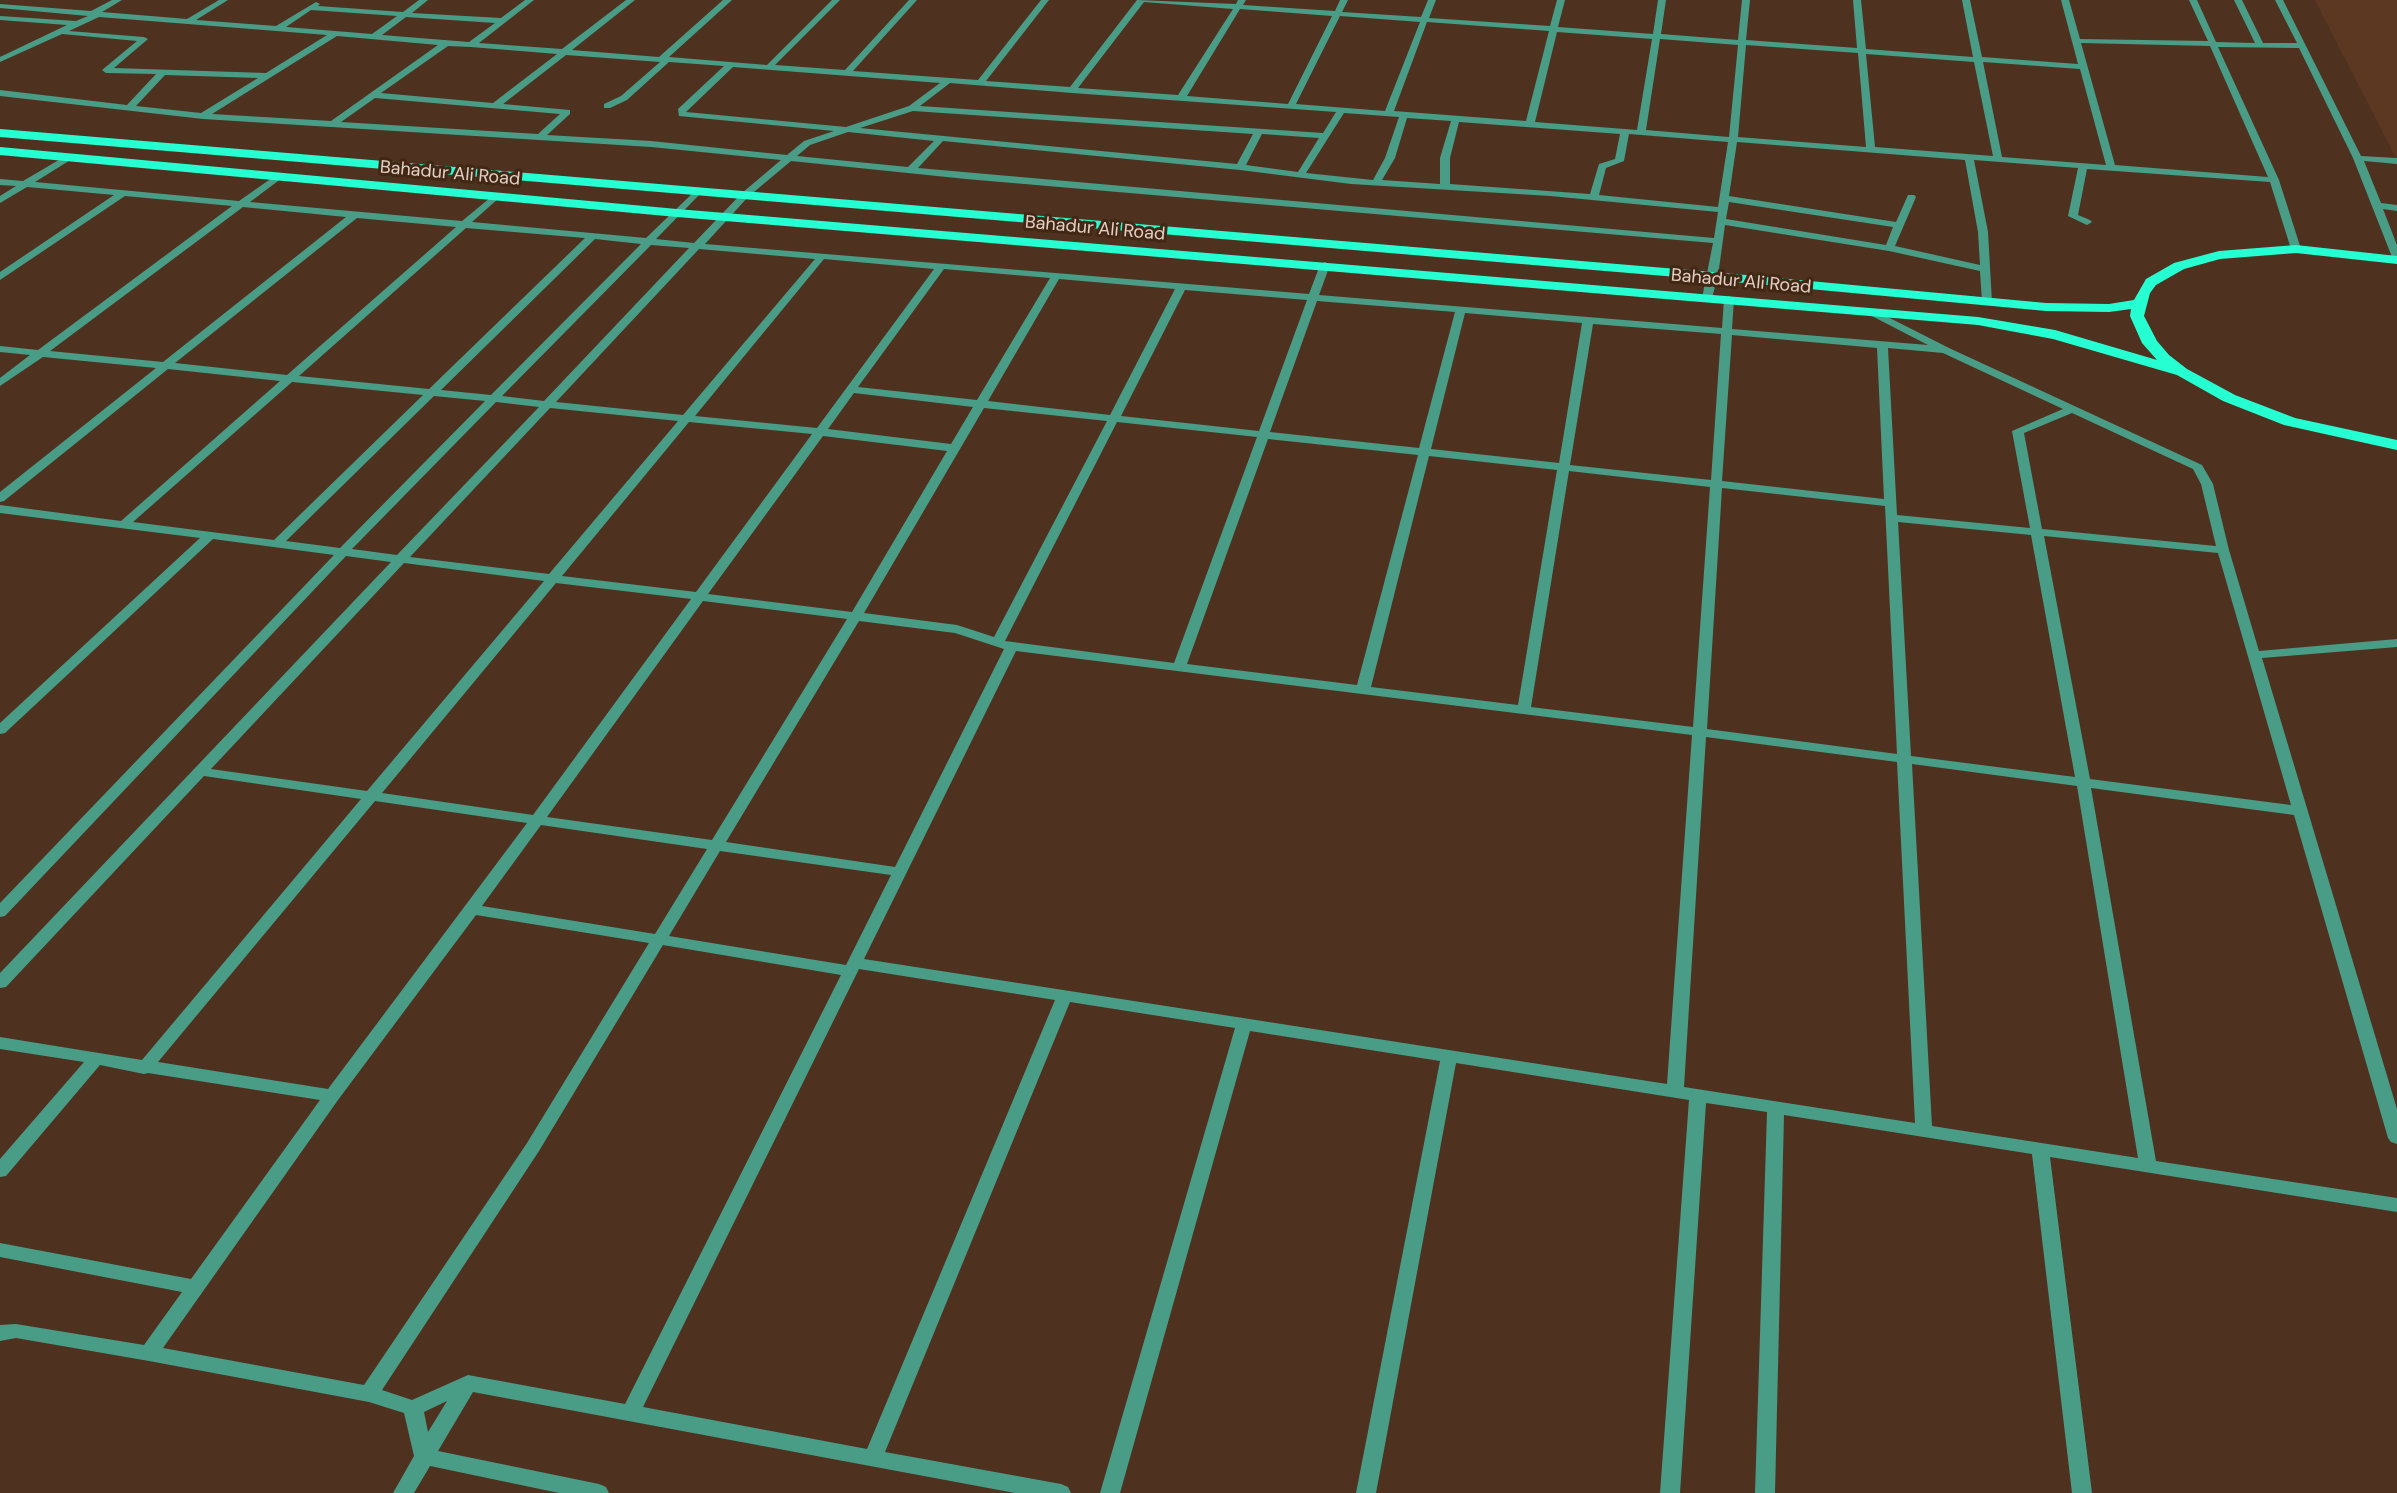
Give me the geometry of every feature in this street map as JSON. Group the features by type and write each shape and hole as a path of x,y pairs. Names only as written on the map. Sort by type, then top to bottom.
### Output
{"main road":[{"name":"Bahadur Ali Road","path":"0,133 1713,276 1987,302 2079,309 2138,304"},
{"name":"Bahadur Ali Road","path":"0,151 677,213 1870,311 2026,329 2100,346 2182,372"},
{"path":"2396,446 2290,422 2229,398 2182,372 2150,343 2141,330 2138,304 2151,282 2179,266 2231,253 2296,249 2397,258"}],"street":[{"path":"0,60 80,24 118,0"},
{"path":"189,21 224,0"},
{"path":"278,29 323,0"},
{"path":"374,37 424,0"},
{"path":"471,45 530,0"},
{"path":"496,105 631,0"},
{"path":"607,106 624,98 728,0"},
{"path":"769,67 836,0"},
{"path":"847,73 913,0"},
{"path":"980,83 1045,0"},
{"path":"1072,90 1144,0 1240,3 1657,38 2084,67"},
{"path":"1291,106 1344,0"},
{"path":"1389,113 1432,0"},
{"path":"1530,124 1561,0"},
{"path":"1641,132 1662,0"},
{"path":"1707,298 1733,139 1746,0"},
{"path":"1857,0 1871,150"},
{"path":"1966,0 1998,159"},
{"path":"2065,0 2111,168"},
{"path":"2193,0 2274,180 2296,249"},
{"path":"2238,0 2260,44"},
{"path":"2279,0 2358,158 2397,258"},
{"path":"1181,98 1240,3"},
{"path":"0,6 471,45 2274,180"},
{"path":"310,8 503,21"},
{"path":"0,18 80,24"},
{"path":"61,33 144,39 106,70 267,76"},
{"path":"203,116 336,33"},
{"path":"2078,41 2302,46"},
{"path":"334,123 446,43"},
{"path":"731,64 681,111 682,114 1240,167 1376,183 1594,197 1722,215 1982,268"},
{"path":"128,109 162,73"},
{"path":"0,983 745,195 807,143 912,108 949,80"},
{"path":"0,93 203,116 542,135 1718,241"},
{"path":"373,95 567,112 542,135"},
{"path":"912,108 1324,136"},
{"path":"1301,174 1342,110"},
{"path":"1376,183 1390,158 1404,115"},
{"path":"1445,187 1445,158 1456,118"},
{"path":"1240,167 1259,131"},
{"path":"1594,197 1602,166 1619,161 1625,131"},
{"path":"911,170 940,139"},
{"path":"0,200 69,157"},
{"path":"1969,157 1983,232 1982,268 1987,302"},
{"path":"2358,158 2397,161"},
{"path":"2083,165 2073,216 2087,222"},
{"path":"0,383 279,176"},
{"path":"0,182 699,246 1945,350"},
{"path":"0,912 342,553 698,191"},
{"path":"0,277 125,192"},
{"path":"123,525 496,196"},
{"path":"1889,248 1911,197"},
{"path":"1724,198 1899,225"},
{"path":"2379,206 2397,208"},
{"path":"0,498 355,214"},
{"path":"275,545 593,236"},
{"path":"144,1068 822,256"},
{"path":"1179,667 1325,265"},
{"path":"149,1353 332,1096 701,598 941,266"},
{"path":"369,1394 533,1147 855,617 1056,276"},
{"path":"631,1411 900,872 1113,419 1182,286"},
{"path":"1675,1092 1729,299"},
{"path":"1363,690 1461,309"},
{"path":"1870,311 1945,350 2198,467 2207,484 2223,550 2397,1138"},
{"path":"1524,709 1588,320"},
{"path":"1882,344 1924,1131"},
{"path":"0,349 954,448"},
{"path":"852,390 1717,484 2037,533 2223,550"},
{"path":"2072,409 2018,431 2083,782 2148,1166"},
{"path":"0,509 957,629 1005,644 2301,811"},
{"path":"0,730 209,536"},
{"path":"2255,655 2397,643"},
{"path":"198,771 900,872"},
{"path":"472,909 659,939 1065,995 2397,1205"},
{"path":"873,1457 1065,995"},
{"path":"1110,1493 1244,1024"},
{"path":"0,1043 332,1096"},
{"path":"1366,1493 1449,1056"},
{"path":"0,1171 96,1059"},
{"path":"1670,1493 1698,1095"},
{"path":"1765,1493 1776,1108"},
{"path":"2040,1149 2082,1493"},
{"path":"0,1250 195,1287"},
{"path":"0,1333 16,1331 149,1353 369,1394 413,1408 468,1383 1061,1493"},
{"path":"403,1493 468,1383"},
{"path":"413,1408 424,1456"},
{"path":"424,1456 599,1493"}],"shaded area":[{"path":"2315,0 2397,0 2397,160"}]}
